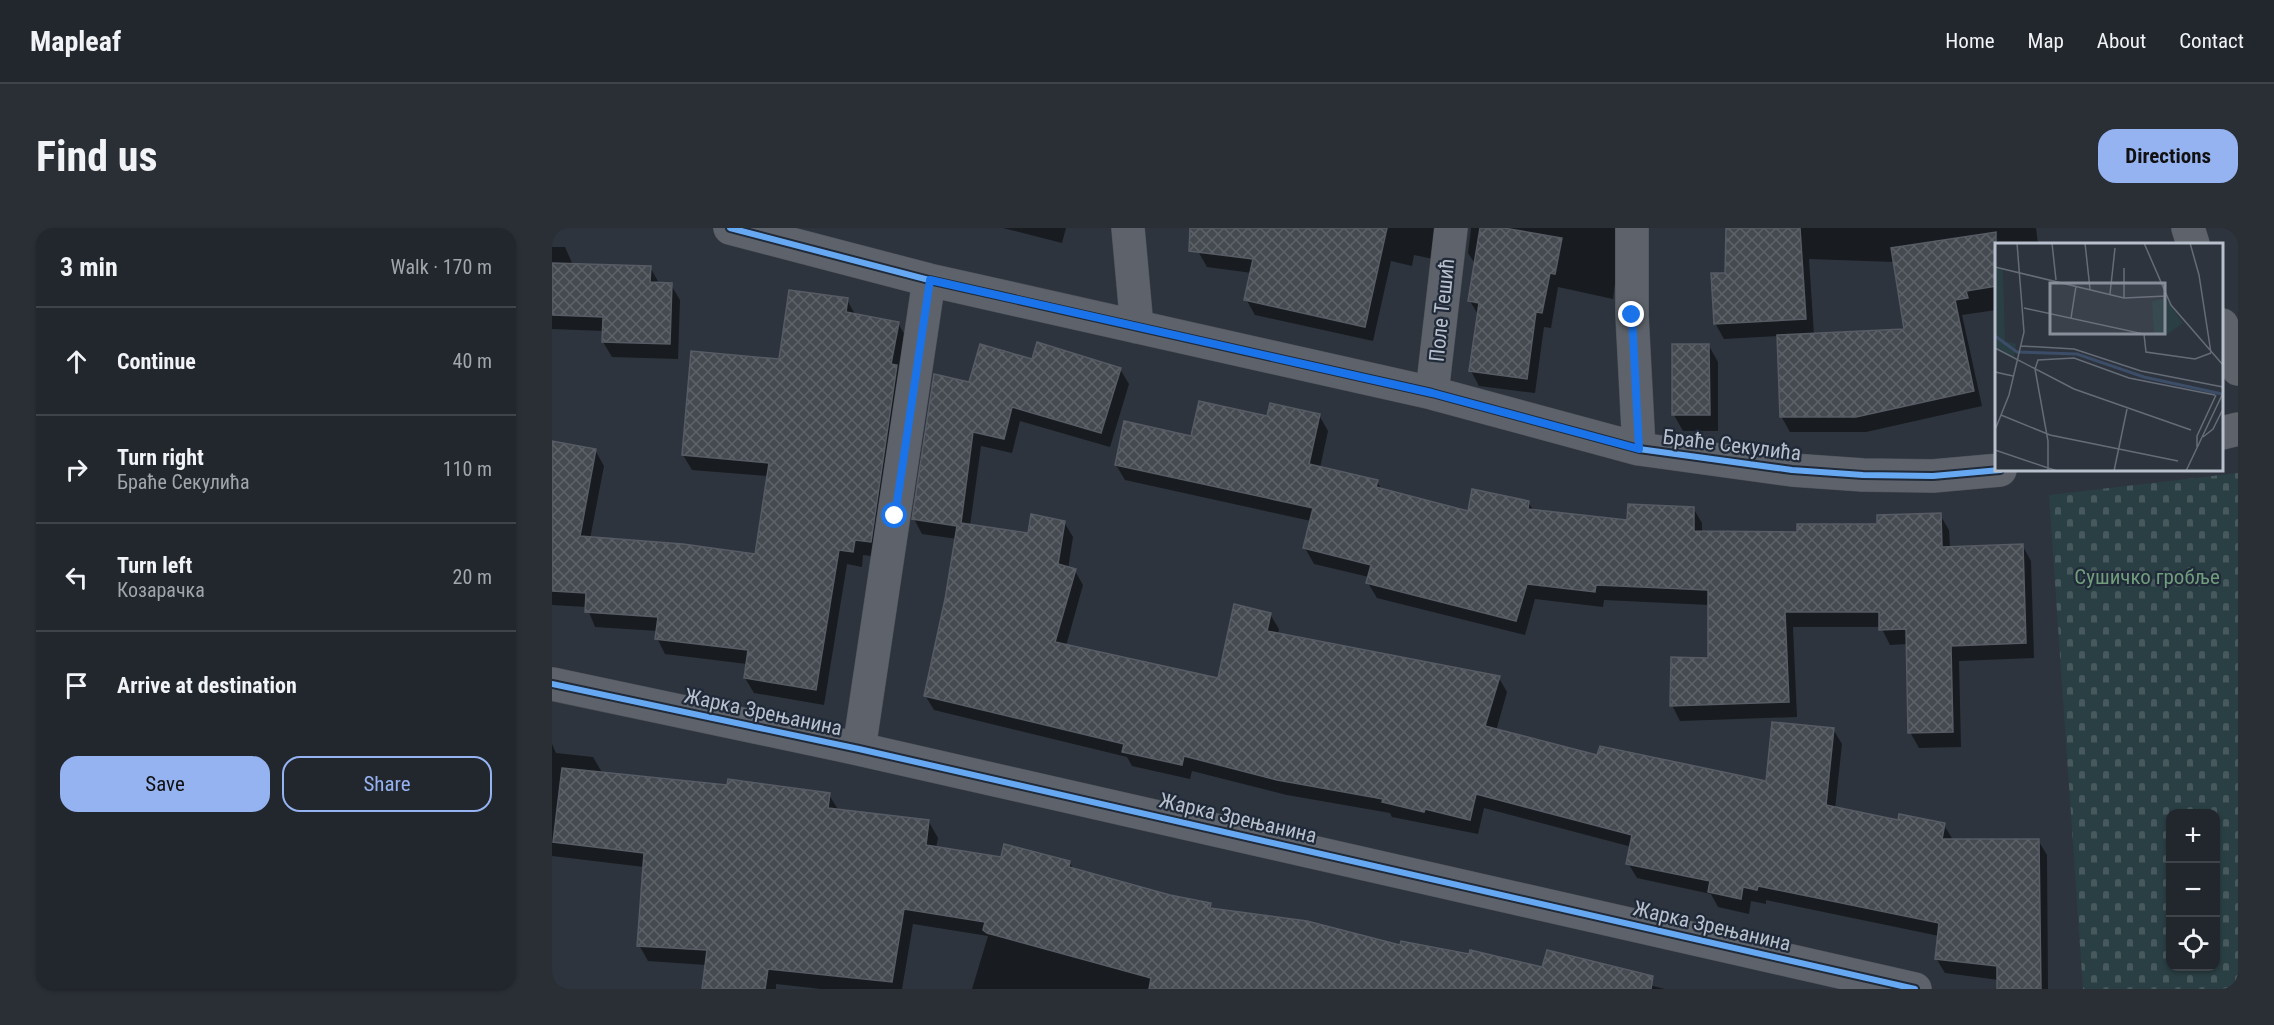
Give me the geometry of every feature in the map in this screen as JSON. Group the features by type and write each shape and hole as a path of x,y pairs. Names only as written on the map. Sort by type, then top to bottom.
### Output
{"street":[{"name":"Браће Секулића","path":"730,228 930,280 1432,393 1639,449 1792,470 1863,475 1933,476 1995,470"},
{"path":"1128,228 1137,327"},
{"name":"Поле Тешић","path":"1432,393 1451,228"},
{"path":"1632,228 1632,315 1639,449"},
{"path":"2188,228 2193,243"},
{"path":"859,749 930,280"},
{"path":"2223,328 2238,369"},
{"path":"2223,433 2238,429"},
{"name":"Жарка Зрењанина","path":"552,684 859,749 1915,989"}],"green space":[{"name":"Сушичко гробље","path":"2238,473 2238,989 2083,989 2049,495"}],"building":[{"path":"1190,228 1387,228 1365,327 1244,300 1253,259 1189,251"},
{"path":"1480,228 1504,228 1562,238 1555,274 1550,273 1542,313 1536,312 1527,379 1469,371 1479,303 1468,301"},
{"path":"1726,228 1800,228 1806,319 1714,324 1711,273 1725,273"},
{"path":"1996,232 1995,286 1966,291 1968,298 1955,300 1974,391 1856,417 1780,417 1777,335 1904,329 1891,248"},
{"path":"552,263 651,266 650,282 672,283 670,344 602,342 603,317 552,315"},
{"path":"789,290 848,298 846,312 899,322 891,364 897,365 871,542 855,540 853,552 839,550 816,690 744,678 748,650 655,639 658,617 585,612 586,593 552,591 552,441 596,449 580,536 683,544 755,554 769,463 682,455 691,351 779,359"},
{"path":"1037,342 1121,368 1101,433 1012,407 1004,439 973,432 961,523 1028,533 1031,514 1065,521 1058,564 1076,569 1055,642 1218,678 1234,604 1271,613 1267,631 1500,676 1485,726 1597,755 1600,746 1766,781 1772,722 1834,728 1826,805 1898,820 1899,814 1945,823 1942,839 2039,839 2041,989 1997,989 1997,966 1935,959 1939,923 1758,886 1757,890 1743,887 1741,899 1708,892 1710,881 1626,864 1632,835 1476,794 1470,820 1425,809 1424,812 1382,802 1383,799 1277,780 1184,756 1182,765 1122,752 1124,744 924,696 945,599 957,526 912,519 934,374 969,382 980,344 1032,359"},
{"path":"1672,344 1709,344 1710,415 1672,415"},
{"path":"1199,401 1267,416 1270,403 1320,414 1309,464 1378,480 1376,487 1468,511 1472,489 1529,501 1528,509 1627,520 1628,504 1694,507 1694,531 1797,532 1797,524 1877,524 1877,515 1941,513 1942,547 2023,544 2026,643 1951,646 1953,732 1908,733 1906,629 1879,630 1879,612 1785,612 1789,702 1670,706 1671,657 1708,658 1708,590 1596,585 1595,592 1527,584 1516,621 1366,583 1371,565 1303,548 1313,508 1115,465 1124,421 1191,436"},
{"path":"562,768 727,785 728,779 830,793 828,808 929,820 926,845 1001,857 1004,844 1070,861 1069,867 1170,895 1211,903 1210,908 1307,921 1400,945 1401,941 1469,954 1470,950 1542,967 1547,950 1653,976 1651,989 1149,989 1151,978 987,933 983,930 985,922 904,909 892,982 768,969 765,989 702,989 707,950 637,946 644,853 553,842"}],"cycle path":[{"path":"730,228 929,280 1432,393 1639,449 1792,470 1863,475 1933,476 1995,470"},
{"path":"552,684 859,749 1915,989"}],"route":[{"path":"895,516 930,280 1432,393 1639,449 1632,315"}]}
